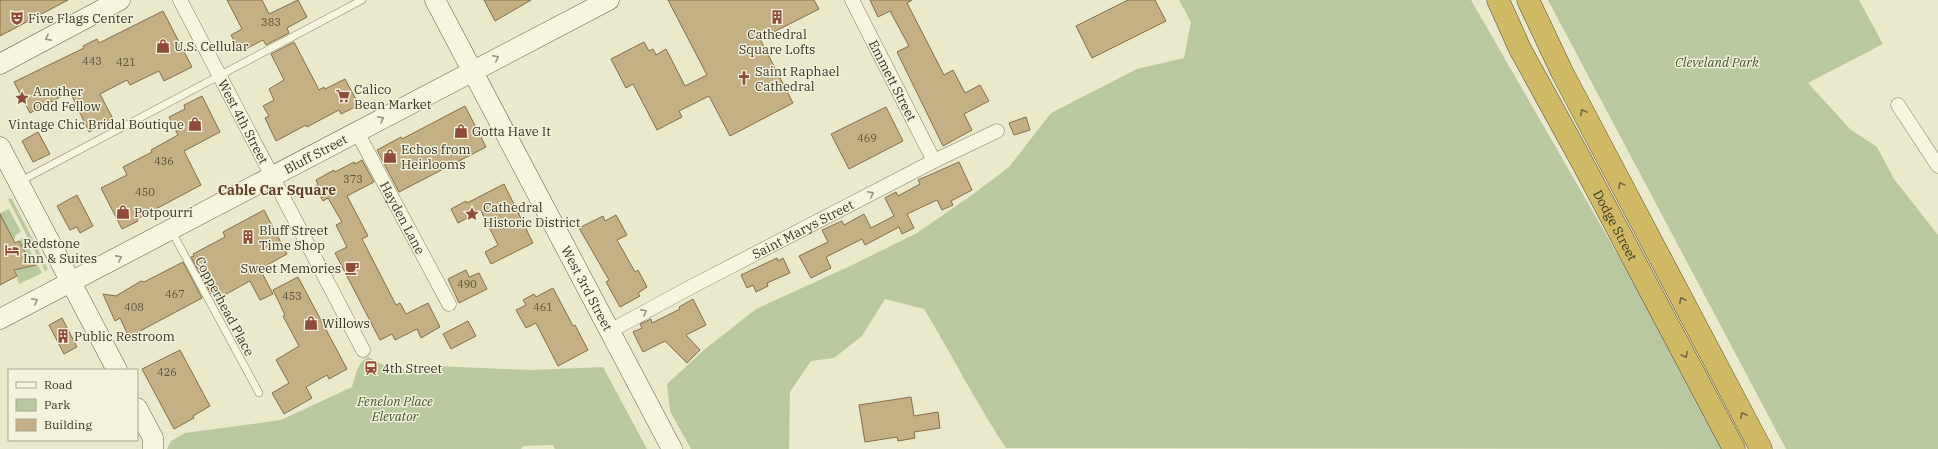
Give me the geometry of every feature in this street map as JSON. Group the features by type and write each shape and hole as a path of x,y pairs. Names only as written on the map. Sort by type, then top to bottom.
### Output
{"highway":[{"path":"1482,0 1581,160"},
{"name":"Dodge Street","path":"1498,0 1520,49 1581,160 1734,449"},
{"name":"Dodge Street","path":"1528,0 1566,79 1761,449"}],"main road":[{"path":"0,64 120,0"},
{"name":"West 3rd Street","path":"435,0 672,449"},
{"name":"Bluff Street","path":"0,319 610,0"},
{"path":"0,147 116,369"},
{"path":"138,410 153,438 153,449"}],"street":[{"name":"West 4th Street","path":"180,0 363,350"},
{"name":"Emmett Street","path":"852,0 934,161"},
{"path":"1898,105 1938,166"},
{"name":"Saint Marys Street","path":"610,331 689,288 934,161 997,131"},
{"name":"Hayden Lane","path":"357,132 449,304"}],"lane":[{"path":"18,182 362,0"},
{"name":"Copperhead Place","path":"171,230 259,393"}],"green space":[{"path":"1179,0 1471,0 1645,302 1722,449 1006,448 984,414 924,309 885,299 862,336 834,358 811,361 790,392 789,449 691,449 670,411 667,384 704,350 756,309 848,267 917,233 972,195 1009,167 1051,113 1137,69 1184,58 1191,22"},
{"name":"Cleveland Park","path":"1548,0 1859,0 1883,44 1808,83 1851,130 1877,147 1894,179 1938,235 1938,449 1786,449"},
{"path":"8,199 12,199 48,269 45,271"},
{"path":"9,209 21,232 16,235 14,240 4,222 0,220 0,213"},
{"path":"23,237 42,273 19,284 15,271 31,261 19,241"},
{"name":"Fenelon Place Elevator","path":"368,357 389,368 402,366 405,372 436,366 530,370 603,367 647,449 555,449 553,445 523,446 521,449 167,449 171,441 185,433 281,420 352,387 359,366"}],"building":[{"name":"Five Flags Center","path":"0,0 68,0 0,36"},
{"path":"227,0 262,0 269,14 298,0 307,17 287,28 289,33 266,45 263,40 240,52 231,35 242,29"},
{"path":"484,0 531,0 495,21"},
{"path":"668,0 814,0 819,9 760,39 793,103 730,136 709,96 679,111 682,117 657,130 633,84 626,88 611,59 644,42 649,51 653,49 656,55 666,49 685,86 707,75"},
{"path":"870,0 912,0 907,3 944,75 953,70 965,93 980,85 989,101 964,114 972,130 943,146 897,52 909,46 890,11 878,17"},
{"path":"1128,0 1155,0 1166,21 1092,58 1076,26"},
{"path":"163,11 192,67 164,81 159,71 130,85 127,80 100,94 113,119 89,132 70,92 30,113 14,82 84,48 83,46 97,39 99,43"},
{"path":"294,42 319,90 324,87 325,89 345,79 359,105 341,114 339,110 276,141 265,118 269,116 263,106 274,100 269,89 284,80 271,54"},
{"path":"202,96 220,132 184,151 201,185 137,219 138,221 122,229 101,188 127,175 123,167 152,152 151,150 178,135 169,117 185,109 184,105"},
{"path":"465,106 486,147 399,192 377,150 401,137 402,139"},
{"path":"886,107 903,141 849,169 831,134"},
{"path":"1026,117 1030,130 1014,135 1009,123"},
{"path":"38,132 50,154 33,162 22,141"},
{"path":"362,160 374,182 347,196 368,236 362,239 396,305 400,303 406,314 428,303 440,327 421,338 417,329 395,340 392,334 380,340 335,253 347,247 336,225 342,222 328,198 323,201 315,186 318,185 316,180 334,170 335,172 354,162 355,164"},
{"path":"959,162 972,190 951,201 953,205 942,210 937,200 907,214 914,228 902,234 899,227 865,245 862,239 826,257 831,268 811,278 799,256 828,242 822,230 842,221 844,225 864,214 871,228 894,216 885,198 896,192 898,196 920,184 918,180"},
{"path":"504,184 533,243 491,264 485,252 498,245 481,211 458,223 451,209 466,201 467,203"},
{"path":"77,195 93,226 80,233 77,227 70,230 57,206"},
{"path":"264,210 287,254 260,269 273,294 260,300 250,281 217,299 213,292 211,294 191,257 194,256 193,254 225,237 223,232"},
{"name":"Redstone Inn & Suites","path":"0,214 15,243 19,241 27,256 36,265 14,270 17,276 0,285"},
{"path":"616,215 627,235 617,240 635,272 638,270 647,287 638,293 640,296 620,307 606,282 609,280 579,228 603,216 605,221"},
{"path":"777,258 778,261 783,258 790,273 767,283 768,286 756,292 753,285 747,288 741,275"},
{"path":"183,262 202,298 129,337 120,318 115,321 103,294 116,296 141,281 144,282"},
{"path":"466,270 469,277 479,273 487,289 459,303 448,279"},
{"path":"298,277 347,369 329,379 327,375 306,387 312,398 284,414 272,393 289,383 276,360 299,346 283,316 285,315 273,290"},
{"path":"553,288 573,326 575,325 588,350 558,366 536,323 526,328 516,310 526,305 523,300 534,294 536,297"},
{"path":"693,299 706,325 686,335 700,350 687,363 665,341 643,352 633,332 642,328 640,324 651,319 652,323 680,309 679,307"},
{"name":"Public Restroom","path":"62,318 77,347 64,354 49,325"},
{"path":"468,321 476,336 451,349 443,334"},
{"path":"180,350 210,406 193,416 194,418 174,429 142,369"},
{"path":"911,397 914,416 938,412 940,428 914,432 915,438 898,441 897,437 865,442 859,405"}],"place":[{"name":"Cathedral Square Lofts","path":"777,17"},
{"name":"Five Flags Center","path":"17,18"},
{"name":"U.S. Cellular","path":"163,46"},
{"name":"Saint Raphael Cathedral","path":"744,78"},
{"name":"Calico Bean Market","path":"343,96"},
{"name":"Another Odd Fellow","path":"22,98"},
{"name":"Vintage Chic Bridal Boutique","path":"195,124"},
{"name":"Gotta Have It","path":"461,131"},
{"name":"Echos from Heirlooms","path":"390,156"},
{"name":"Potpourri","path":"123,212"},
{"name":"Cathedral Historic District","path":"472,214"},
{"name":"Bluff Street Time Shop","path":"248,237"},
{"name":"Redstone Inn & Suites","path":"12,250"},
{"name":"Sweet Memories","path":"352,268"},
{"name":"Willows","path":"311,323"},
{"name":"Public Restroom","path":"63,336"},
{"name":"4th Street","path":"371,368"}],"district":[{"name":"Cable Car Square","path":"277,190"}]}
